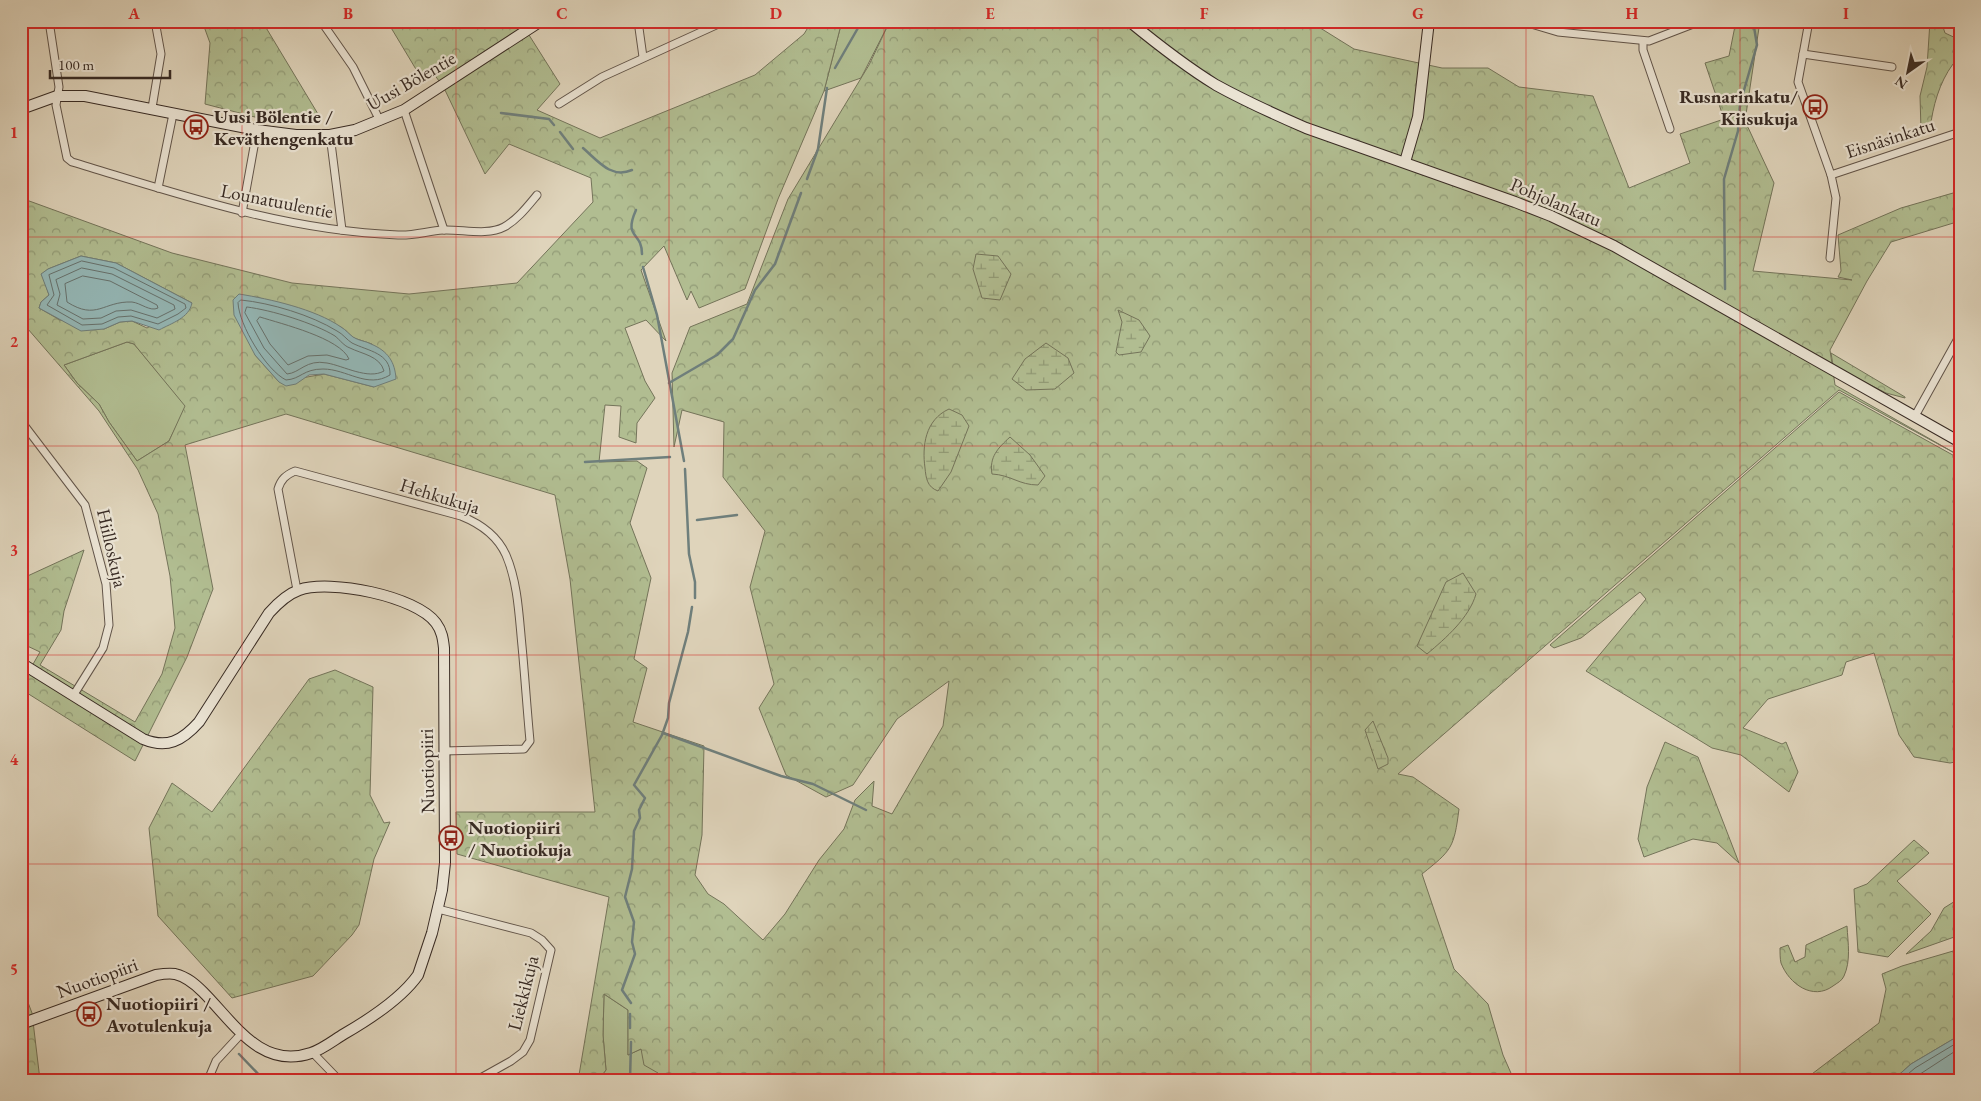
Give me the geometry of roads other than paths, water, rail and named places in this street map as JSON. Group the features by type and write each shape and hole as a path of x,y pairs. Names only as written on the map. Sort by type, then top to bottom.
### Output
{"street":[{"path":"50,21 58,87 57,96"},
{"path":"152,108 161,54 155,21"},
{"path":"321,21 353,67 380,121"},
{"name":"Uusi Bölentie","path":"21,109 57,96 85,96 257,130 296,135 330,135 355,130 404,110 541,21"},
{"path":"638,21 643,57"},
{"path":"559,104 602,77 725,21"},
{"name":"Pohjolankatu","path":"1129,21 1186,65 1238,96 1306,128 1551,216 1614,246 1960,442"},
{"path":"1404,162 1418,118 1429,21"},
{"path":"1521,21 1558,32 1649,41 1702,21"},
{"path":"1809,21 1798,82 1831,174 1836,198 1830,258"},
{"path":"1643,40 1643,50 1670,129"},
{"path":"1803,54 1892,67"},
{"name":"Lounatuulentie","path":"57,96 56,105 68,158 72,162 242,213 311,226 400,235 444,230 476,231 503,227 524,211 537,195"},
{"path":"404,110 444,230"},
{"path":"158,188 173,114"},
{"path":"242,213 257,130"},
{"name":"Eisnäsinkatu","path":"1831,174 1960,132"},
{"path":"330,135 342,230"},
{"path":"1916,416 1960,335"},
{"name":"Hiilloskuja","path":"21,421 86,505 106,584 109,625 103,648 73,696"},
{"name":"Hehkukuja","path":"297,590 278,488 286,475 295,472 461,516 482,525 494,537 506,554 513,574 519,612 530,741 524,749 444,751"},
{"name":"Nuotiopiiri","path":"21,663 143,739 163,744 178,741 199,722 269,613 277,604 297,590 326,585 351,588 407,603 435,621 442,632 444,648 445,863 438,909 418,975 411,985 351,1030 313,1053 288,1057 271,1054 257,1047 241,1034 193,983 175,974 156,975 21,1024"},
{"name":"Liekkikuja","path":"438,909 531,933 542,940 551,950 530,1040 523,1052 477,1080"},
{"path":"208,1080 216,1061 241,1034"},
{"path":"313,1053 339,1080"}],"water":[{"path":"81,256 116,263 192,303 190,308 179,320 159,330 132,321 120,322 104,329 81,331 39,308 41,302 49,295 41,274 48,269"},
{"path":"239,294 305,310 343,328 353,337 382,350 392,362 396,379 374,387 324,374 309,375 296,384 286,386 279,382 255,355 234,315 233,300"},
{"path":"1960,1035 1960,1080 1893,1080 1911,1064"}],"waterway":[{"path":"835,68 862,21"},
{"path":"1725,289 1724,179 1738,131 1740,104 1757,45 1753,21"},
{"path":"807,179 818,149 827,88"},
{"path":"501,113 549,119 554,125"},
{"path":"560,132 573,149"},
{"path":"583,148 611,170 618,172 632,170"},
{"path":"669,383 717,355 733,339 755,290 775,264 801,193"},
{"path":"636,210 631,226 641,247 642,254"},
{"path":"643,267 657,315 684,461"},
{"path":"585,462 670,457"},
{"path":"685,469 689,554 695,582 695,598"},
{"path":"697,520 737,515"},
{"path":"631,1003 622,990 635,954 632,942 634,922 625,897 632,869 634,831 640,818 639,810 645,798 634,785 662,735 668,718 669,703 688,632 692,607"},
{"path":"663,733 781,776 813,784 866,810"},
{"path":"630,1014 630,1028"},
{"path":"630,1080 631,1042"},
{"path":"239,1054 264,1080"}],"place":[{"name":"Rusnarinkatu/ Kiisukuja","path":"1815,107"},
{"name":"Uusi Bölentie / Keväthengenkatu","path":"196,127"},
{"name":"Nuotiopiiri / Nuotiokuja","path":"451,838"},
{"name":"Nuotiopiiri / Avotulenkuja","path":"89,1014"}]}
